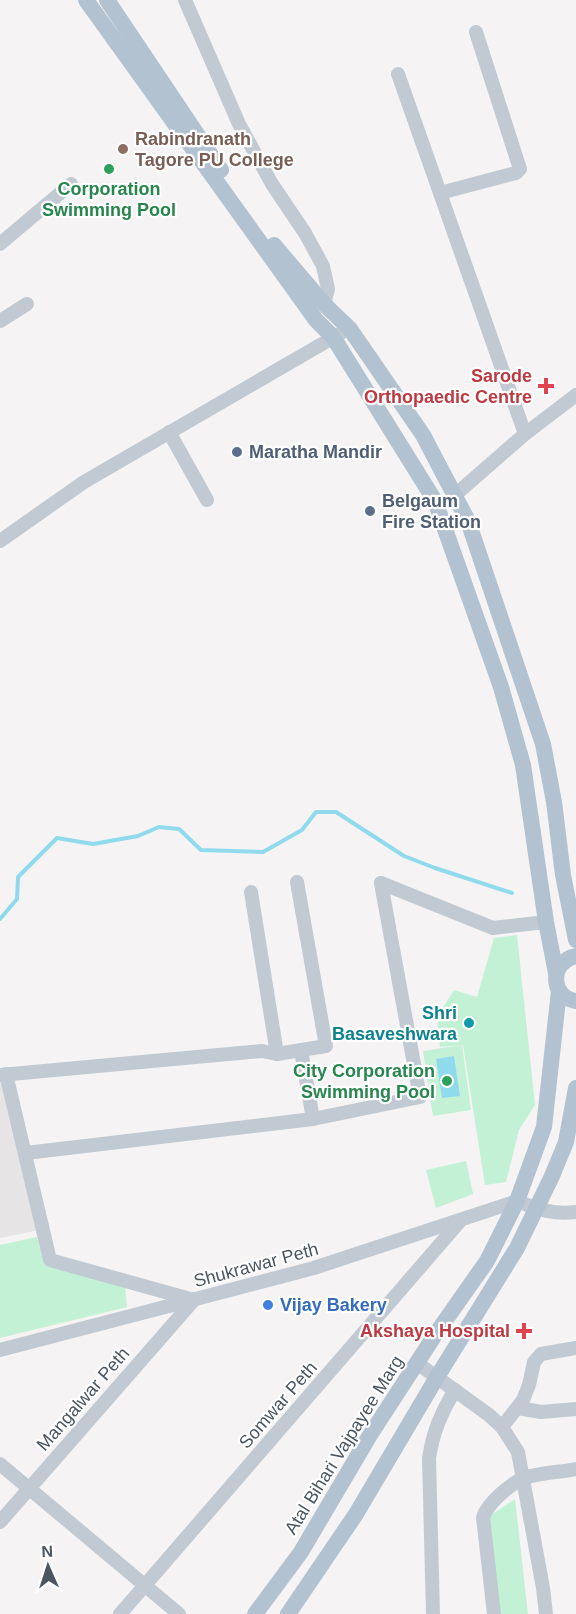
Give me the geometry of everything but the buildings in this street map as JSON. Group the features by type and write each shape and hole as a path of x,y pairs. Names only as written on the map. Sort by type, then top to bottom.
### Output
{"main road":[{"name":"Atal Bihari Vajpayee Marg","path":"86,0 316,320 333,337 435,501 501,687 523,765 546,922 556,973 555,979 559,991 544,1127 517,1201 487,1261 370,1434 300,1552 255,1614"},
{"path":"107,0 261,229 324,304 350,328 423,435 468,521 543,744 554,802 564,885 576,940"},
{"path":"556,973 562,962 576,956"},
{"path":"559,991 569,1000 576,1001"},
{"path":"288,1614 356,1514 517,1248 571,1141 576,1088"}],"street":[{"path":"185,0 239,124 272,184 305,233 323,266 328,289 324,304"},
{"path":"440,193 520,170 476,32"},
{"path":"398,74 525,435"},
{"path":"0,243 71,184"},
{"path":"0,321 27,304"},
{"path":"0,541 84,482 350,328"},
{"path":"455,495 576,395"},
{"path":"169,432 207,500"},
{"path":"194,1300 50,1260 26,1153 3,1075 262,1052 277,1053 326,1046 297,882"},
{"path":"26,1153 313,1119 420,1097 381,883 493,928 546,922"},
{"path":"250,892 277,1053"},
{"path":"301,1050 313,1119"},
{"path":"517,1201 554,1213 576,1212"},
{"name":"Shukrawar Peth","path":"0,1350 314,1268 517,1201"},
{"name":"Somwar Peth","path":"120,1614 462,1219"},
{"name":"Mangalwar Peth","path":"0,1522 194,1300"},
{"path":"502,1427 523,1400 534,1362 541,1354 576,1348"},
{"path":"417,1363 502,1427 518,1452 546,1614"},
{"path":"433,1614 429,1458 439,1417 454,1390"},
{"path":"518,1408 542,1412 576,1409"},
{"path":"0,1464 179,1614"},
{"path":"494,1614 483,1516 486,1509 492,1500 524,1478 576,1469"}],"shaded area":[{"path":"5,1079 40,1230 0,1238 0,1080"}],"green space":[{"path":"517,935 535,1105 519,1130 506,1182 485,1185 463,1045 440,1047 437,1017 454,990 477,997 494,938"},
{"name":"City Corporation Swimming Pool","path":"462,1045 471,1110 433,1116 423,1051"},
{"path":"466,1161 473,1194 436,1208 426,1170"},
{"path":"37,1237 44,1264 125,1286 127,1307 0,1338 0,1245"},
{"path":"515,1499 528,1614 496,1614 488,1517"}],"water":[{"name":"City Corporation Swimming Pool","path":"454,1056 460,1096 442,1098 436,1059"}],"waterway":[{"path":"0,919 17,899 18,877 57,838 93,844 138,836 159,827 179,829 201,850 263,852 302,830 316,812 336,812 404,856 512,893"}],"place":[{"name":"Rabindranath Tagore PU College","path":"123,149"},
{"name":"Corporation Swimming Pool","path":"109,169"},
{"name":"Sarode Orthopaedic Centre","path":"546,386"},
{"name":"Maratha Mandir","path":"237,452"},
{"name":"Belgaum Fire Station","path":"370,511"},
{"name":"Shri Basaveshwara","path":"469,1023"},
{"name":"City Corporation Swimming Pool","path":"447,1081"},
{"name":"Vijay Bakery","path":"268,1305"},
{"name":"Akshaya Hospital","path":"524,1331"}]}
